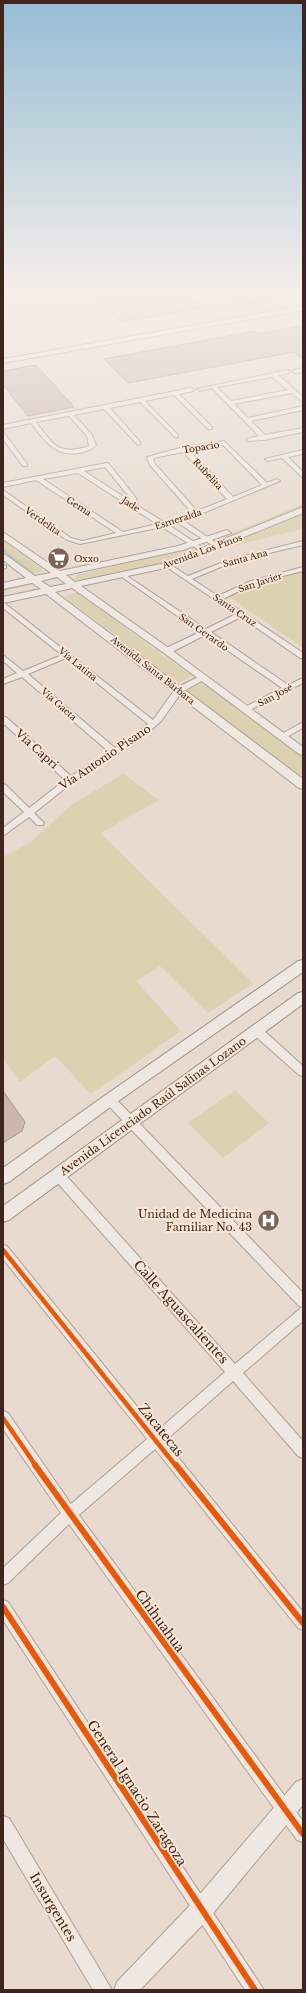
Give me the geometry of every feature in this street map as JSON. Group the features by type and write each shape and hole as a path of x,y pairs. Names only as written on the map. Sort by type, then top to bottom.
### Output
{"main road":[{"path":"3,1177 303,965"},
{"name":"Avenida Licenciado Raúl Salinas Lozano","path":"3,1215 303,997"}],"street":[{"path":"200,390 229,384"},
{"path":"285,384 303,400"},
{"path":"214,387 264,438"},
{"path":"3,427 191,390"},
{"path":"230,403 293,391"},
{"path":"175,393 210,428"},
{"path":"141,400 176,436"},
{"path":"106,407 138,443"},
{"path":"247,420 303,408"},
{"path":"32,421 52,446 58,450 66,452 91,447 93,445 92,439 70,414"},
{"path":"249,440 303,430"},
{"path":"3,435 25,465"},
{"name":"Topacio","path":"196,514 152,464 150,459 153,456 215,443 224,443 266,485"},
{"name":"Rubelita","path":"184,449 232,500"},
{"path":"268,459 303,452"},
{"path":"284,456 303,475"},
{"path":"3,485 105,465 110,466 133,498 135,507"},
{"name":"Jade","path":"78,470 204,551"},
{"name":"Gema","path":"37,478 122,534"},
{"name":"Esmeralda","path":"86,542 179,521 277,481"},
{"name":"Verdelita","path":"3,492 69,539 79,543 86,542"},
{"name":"Avenida Los Pinos","path":"58,575 194,545 303,503"},
{"name":"Avenida Los Pinos","path":"50,590 167,565 303,510"},
{"path":"179,521 217,546"},
{"name":"Avenida Santa Bárbara","path":"3,535 167,651 303,752"},
{"name":"Santa Ana","path":"188,578 233,560 303,543"},
{"name":"Avenida Santa Bárbara","path":"3,556 50,590 303,785"},
{"name":"Santa Cruz","path":"167,565 219,598 303,656"},
{"path":"3,586 42,574 47,567"},
{"name":"San Javier","path":"219,598 253,582 303,569"},
{"path":"32,577 58,575"},
{"name":"San Gerardo","path":"122,575 287,688"},
{"path":"3,600 50,590"},
{"name":"Vía Latina","path":"3,604 153,724"},
{"path":"167,651 242,614"},
{"path":"3,682 67,655"},
{"name":"Vía Gaeta","path":"3,657 114,752"},
{"name":"Vía Antonio Pisano","path":"3,833 70,780 138,737 153,724 179,690 203,678"},
{"name":"San José","path":"246,710 303,680"},
{"name":"Vía Capri","path":"3,720 70,780"},
{"path":"282,736 303,724"},
{"path":"3,787 40,823"},
{"path":"257,1031 303,1072"},
{"path":"110,1100 130,1123 303,1302"},
{"name":"Calle Aguascalientes","path":"58,1175 235,1372 303,1451"},
{"name":"Zacatecas","path":"3,1250 303,1623"},
{"path":"3,1578 70,1514 303,1313"},
{"name":"Chihuahua","path":"3,1418 70,1514 303,1834"},
{"name":"General Ignacio Zaragoza","path":"3,1607 255,1990"},
{"path":"125,1990 202,1909 303,1789"},
{"name":"Insurgentes","path":"3,1824 103,1990"}],"shaded area":[{"path":"303,504 303,507 216,543 213,541"},
{"path":"303,513 303,529 220,549 296,515"},
{"path":"3,540 43,571 38,573 22,567 3,552"},
{"path":"190,548 195,551 157,565 80,580 74,578 77,575"},
{"path":"303,571 303,648 228,596 261,581"},
{"path":"76,592 192,676 178,683 65,597"},
{"path":"201,682 303,757 303,780 185,690"},
{"path":"123,774 159,800 100,833 253,983 208,1013 160,966 136,981 181,1031 91,1094 55,1056 20,1082 3,1059 3,857 31,842 71,805"},
{"path":"235,1090 269,1123 223,1158 188,1123"}],"building":[{"path":"53,384 74,407 28,416 3,385"},
{"path":"3,1091 25,1122 22,1131 3,1143"}],"waterway":[{"path":"3,550 33,573"},
{"path":"3,590 28,584"}],"cycle path":[{"path":"3,1250 303,1623"},
{"path":"3,1418 70,1514 303,1834"},
{"path":"3,1607 255,1990"}],"place":[{"name":"Oxxo","path":"58,558"},
{"name":"Unidad de Medicina Familiar No. 43","path":"268,1220"}]}
